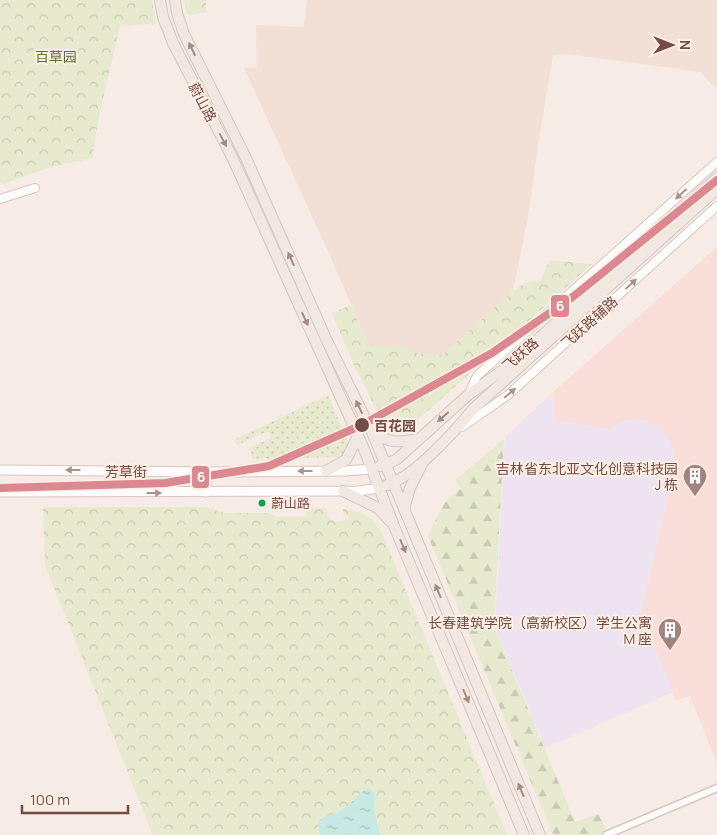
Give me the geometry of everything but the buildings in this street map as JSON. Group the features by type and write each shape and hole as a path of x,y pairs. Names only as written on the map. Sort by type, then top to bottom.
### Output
{"main road":[{"name":"蔚山路","path":"160,0 172,43 233,159 372,468 394,526 524,835"},
{"name":"蔚山路","path":"175,0 184,34 246,158 327,340 372,432 540,835"},
{"name":"飞跃路","path":"372,468 396,460 467,396 508,366 717,178"},
{"name":"飞跃路","path":"379,488 403,477 426,458 456,430 474,408 717,189"},
{"path":"372,432 382,438 399,443 419,438"},
{"path":"326,471 346,460 358,436"},
{"path":"404,509 410,488 426,458"},
{"name":"芳草街","path":"0,470 326,471 372,468"},
{"path":"206,471 206,492"},
{"name":"芳草街","path":"0,492 343,491 379,488"},
{"path":"343,491 378,508 394,526"}],"street":[{"path":"467,396 478,376 717,162"},
{"path":"0,199 36,188"},
{"name":"飞跃路辅路","path":"456,430 508,395 717,206"},
{"path":"650,250 678,241"},
{"path":"605,308 611,285"},
{"path":"606,835 717,788"}],"shaded area":[{"path":"307,0 717,0 717,87 712,85 701,72 567,54 553,55 528,217 513,291 442,355 420,354 406,347 369,346 328,251 244,68 257,67 256,25 304,27"},
{"path":"717,247 717,763 690,696 676,701 641,612 675,466 649,422 635,419 621,422 609,430 556,420 552,393"},
{"path":"552,393 556,420 609,430 621,422 635,419 649,422 662,430 670,442 675,466 641,612 673,692 545,748 495,627 505,437"}],"green space":[{"name":"百草园","path":"0,0 152,0 156,24 120,26 99,116 92,158 54,166 0,185"},
{"path":"184,0 206,0 206,12 187,15"},
{"path":"550,260 592,264 403,433 393,435 385,431 355,368 332,313 351,305 369,346 406,347 420,354 442,355 513,291 525,283 540,281"},
{"path":"328,395 348,442 345,453 339,457 252,459 250,448 271,438 268,431 237,445 234,440"},
{"path":"504,439 494,627 575,822 599,814 608,835 553,835 428,536 444,503 461,488 455,480"},
{"path":"43,507 205,507 225,513 269,513 277,517 306,517 306,509 326,508 330,519 336,522 348,518 343,513 343,509 366,515 379,527 382,533 507,835 153,835 45,565"}],"water":[{"path":"370,789 375,794 374,810 380,835 321,835 320,820 325,816 346,808 362,792"}],"transit line":[{"name":"6","path":"0,488 165,483 269,466 362,425 492,353 574,296 717,180"}],"place":[{"name":"百花园","path":"362,425"},
{"name":"吉林省东北亚文化创意科技园 J 栋","path":"695,497"},
{"name":"蔚山路","path":"262,503"},
{"name":"长春建筑学院（高新校区）学生公寓 M 座","path":"670,651"}]}
